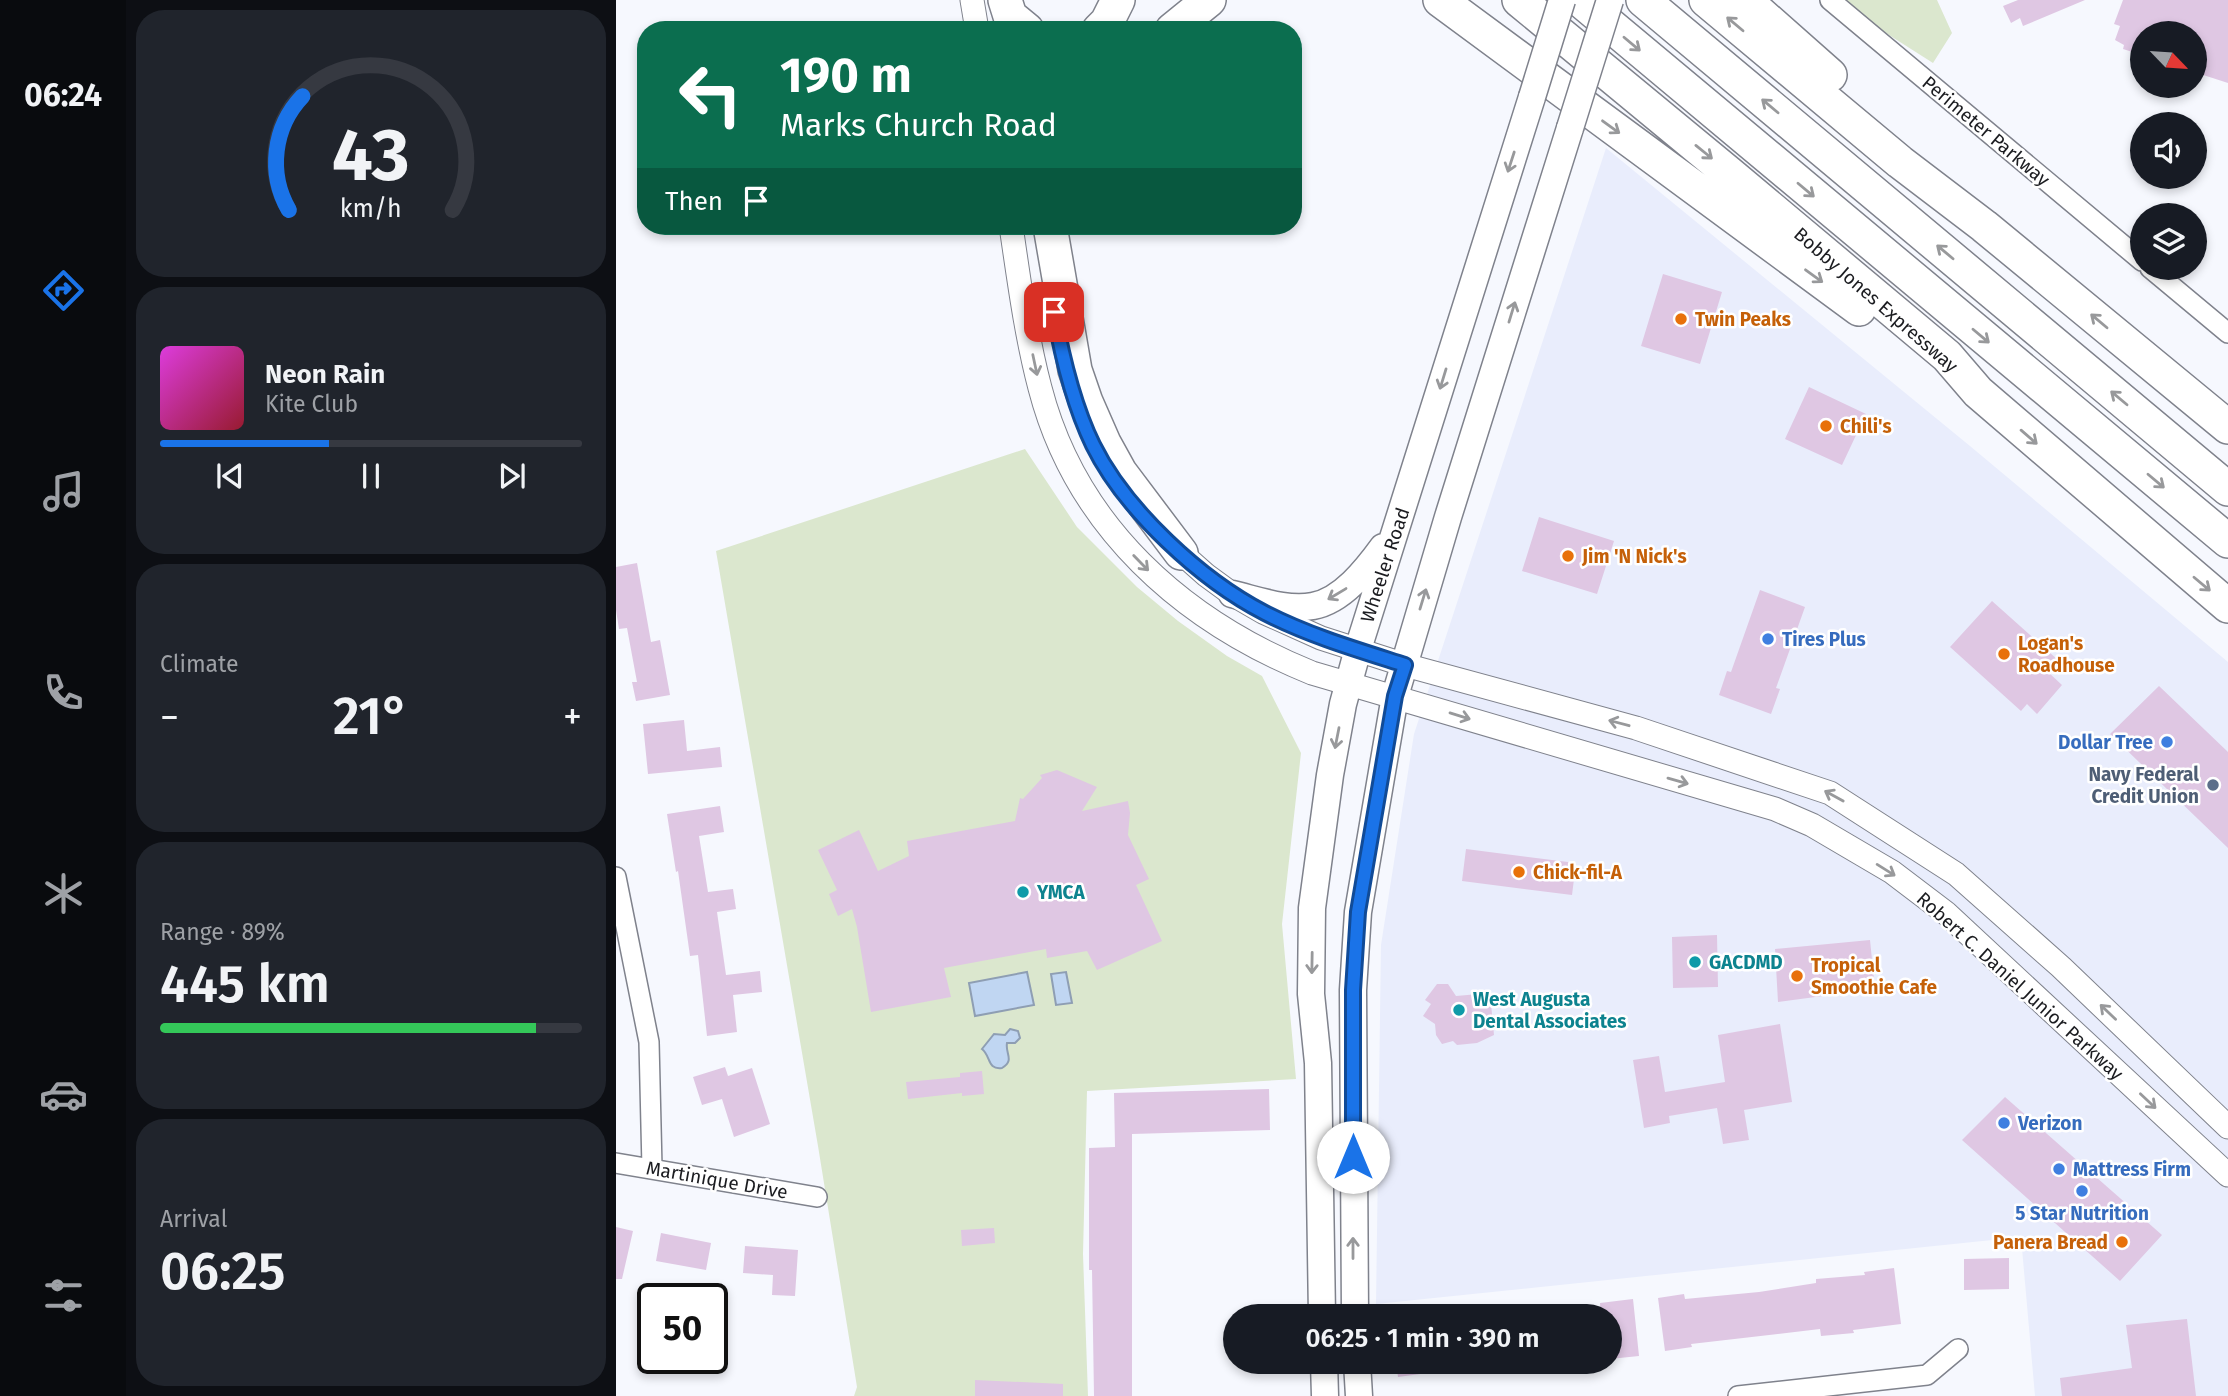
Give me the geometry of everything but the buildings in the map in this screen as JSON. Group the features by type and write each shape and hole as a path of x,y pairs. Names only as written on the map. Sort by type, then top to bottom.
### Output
{"highway":[{"path":"1004,0 1010,16 1016,21"},
{"path":"1108,21 1118,0"},
{"path":"1124,21 1134,0"},
{"path":"1183,21 1209,0"},
{"path":"1440,0 1867,314 1935,371 1978,392"},
{"name":"Bobby Jones Expressway","path":"1519,0 1936,348 1978,392 2228,606"},
{"name":"Bobby Jones Expressway","path":"1580,0 2228,541"},
{"path":"1643,0 2228,489"},
{"path":"1706,0 1900,162 1984,226 2228,427"},
{"path":"1745,0 1913,148 1984,226"},
{"path":"1052,235 1075,370 1086,402 1120,472 1181,553"}],"main road":[{"name":"Wheeler Road","path":"1322,1304 1318,1063 1311,994 1312,908 1330,775 1343,704 1562,0"},
{"path":"1354,1304 1353,990 1357,917 1395,696 1448,517 1610,0"},
{"path":"1232,594 1283,606 1314,606 1342,592 1366,570 1398,525"},
{"path":"1324,1374 1325,1396"},
{"path":"1358,1374 1359,1396"}],"street":[{"path":"972,0 976,21"},
{"path":"1004,0 1007,21"},
{"name":"Perimeter Parkway","path":"1830,0 2130,251"},
{"name":"Robert C. Daniel Junior Parkway","path":"1012,235 1040,390 1063,452 1090,500 1138,561 1188,606 1215,625 1273,657 1350,684 1774,809 1812,825 1892,873 1945,913 2228,1175"},
{"name":"Robert C. Daniel Junior Parkway","path":"1042,235 1066,368 1093,444 1133,507 1181,553 1232,594 1291,626 1405,665 1636,728 1830,793 1956,874 2061,967 2228,1127"},
{"path":"2164,280 2228,333"},
{"path":"616,877 649,1042 652,1168"},
{"name":"Martinique Drive","path":"616,1163 817,1197"},
{"path":"1738,1396 1927,1375 1958,1349"}],"shaded area":[{"path":"1606,148 1970,446 2228,662 2228,1396 2035,1396 2021,1237 1376,1304 1381,945 1414,734"}],"green space":[{"path":"1834,0 1937,0 1952,33 1933,63"},
{"path":"1025,449 1077,527 1137,587 1227,656 1262,676 1301,753 1282,924 1296,1079 1087,1091 1083,1254 1088,1396 854,1396 857,1387 818,1146 716,551"}],"water":[{"path":"1027,972 1034,1005 975,1016 969,983"},
{"path":"1066,972 1072,1003 1056,1005 1051,974"},
{"path":"1010,1029 1018,1031 1020,1038 1015,1043 1007,1043 1009,1059 1006,1065 1002,1068 994,1067 982,1049 994,1034 1005,1035"}],"place":[{"name":"Twin Peaks","path":"1681,319"},
{"name":"Chili's","path":"1826,426"},
{"name":"Jim 'N Nick's","path":"1568,556"},
{"name":"Tires Plus","path":"1768,639"},
{"name":"Logan's Roadhouse","path":"2004,654"},
{"name":"Dollar Tree","path":"2167,742"},
{"name":"Navy Federal Credit Union","path":"2213,785"},
{"name":"Chick-fil-A","path":"1519,872"},
{"name":"YMCA","path":"1023,892"},
{"name":"GACDMD","path":"1695,962"},
{"name":"Tropical Smoothie Cafe","path":"1797,976"},
{"name":"West Augusta Dental Associates","path":"1459,1010"},
{"name":"Verizon","path":"2004,1123"},
{"name":"Mattress Firm","path":"2059,1169"},
{"name":"5 Star Nutrition","path":"2082,1191"},
{"name":"Panera Bread","path":"2122,1242"}],"route":[{"path":"1054,312 1069,380 1093,444 1133,507 1206,575 1232,594 1291,626 1405,665 1395,696 1358,912 1353,990 1353,1157"}]}
